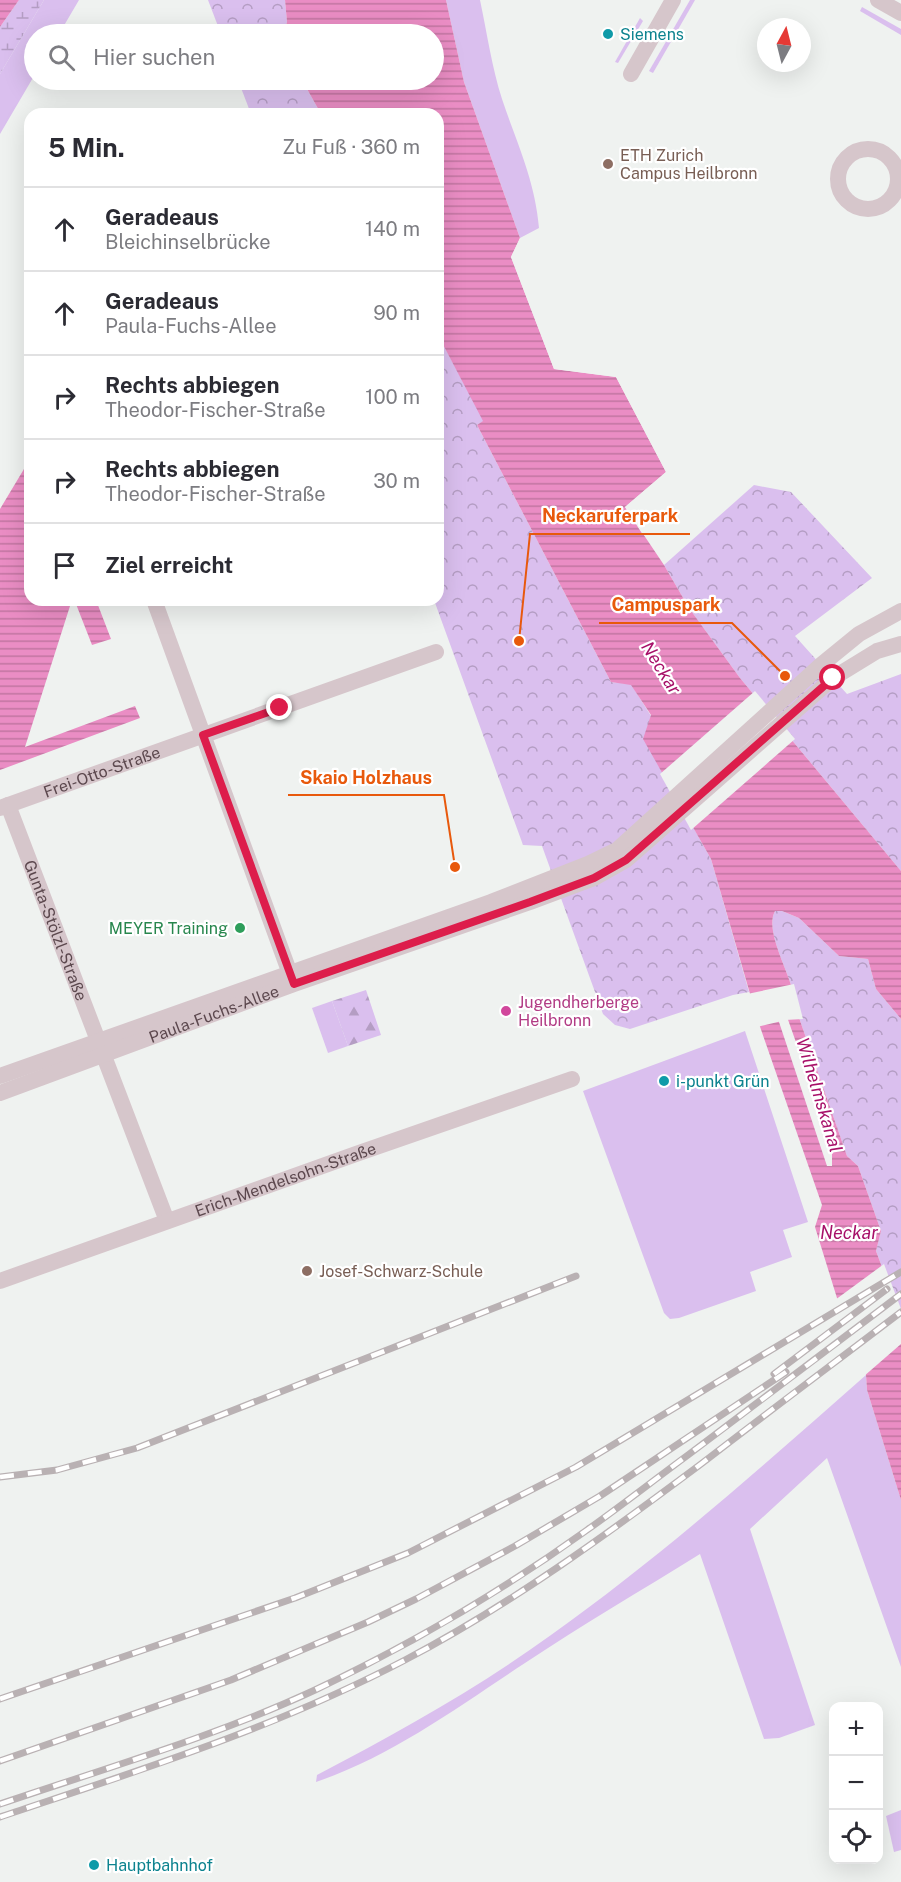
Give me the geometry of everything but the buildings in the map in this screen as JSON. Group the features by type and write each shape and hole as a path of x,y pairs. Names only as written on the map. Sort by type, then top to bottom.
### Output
{"street":[{"path":"631,74 673,0"},
{"path":"878,0 901,13"},
{"path":"156,606 292,978"},
{"path":"621,855 821,664 859,634 901,611"},
{"path":"621,855 833,678 877,651 901,644"},
{"name":"Frei-Otto-Straße","path":"4,806 436,652"},
{"name":"Gunta-Stölzl-Straße","path":"4,806 101,1048 167,1221"},
{"name":"Paula-Fuchs-Allee","path":"0,1093 101,1048 292,978 528,896 588,864 621,855"},
{"name":"Paula-Fuchs-Allee","path":"0,1076 101,1048"},
{"name":"Erich-Mendelsohn-Straße","path":"0,1281 572,1079"}],"green space":[{"path":"19,0 44,0 30,24 24,24 24,34 0,74 0,27"},
{"path":"44,0 79,0 65,24 30,24"},
{"path":"208,0 285,0 286,24 217,24"},
{"path":"446,0 480,0 498,87 525,162 537,211 539,228 520,238 464,82"},
{"path":"690,0 695,0 653,73 649,71"},
{"path":"862,7 901,29 901,35 860,11"},
{"path":"640,18 643,21 618,63 615,62"},
{"path":"24,34 26,90 0,134 0,74"},
{"path":"242,90 308,90 318,108 249,108"},
{"path":"444,346 484,421 477,425 611,682 631,684 651,716 644,739 711,859 749,992 733,995 630,1029 615,1025 603,1014 542,846 523,845 436,606 444,606"},
{"path":"754,485 791,492 872,578 795,636 847,694 901,674 901,871 740,678 689,608 664,565"},
{"path":"775,911 782,911 799,918 839,956 868,959 876,989 901,1019 901,1318 876,1251 881,1231 858,1166 847,1156 777,948 773,928"},
{"path":"366,990 381,1035 348,1046 332,1001"},
{"path":"332,1001 348,1046 328,1053 312,1008"},
{"path":"745,1031 808,1222 783,1230 792,1257 750,1272 756,1291 679,1318 670,1319 664,1313 583,1091"},
{"path":"866,1375 867,1390 901,1500 901,1667 827,1458 750,1529 815,1725 779,1738 764,1739 700,1554 568,1635 398,1745 316,1782 317,1775 466,1692 523,1655 592,1605 712,1509"},
{"path":"901,1810 901,1850 894,1852 886,1816"}],"water":[{"path":"0,0 19,0 0,27"},
{"path":"285,0 446,0 464,82 520,238 511,257 554,369 616,377 666,472 625,507 664,565 689,608 740,678 901,871 901,1019 876,989 868,959 839,956 799,918 782,911 775,911 773,928 796,1009 847,1156 858,1166 881,1231 876,1251 901,1318 901,1500 867,1390 866,1375 837,1298 815,1227 822,1205 757,1018 711,859 643,739 651,715 631,685 611,682 477,425 483,421 444,346 444,108 318,108 308,90 444,90 444,24 286,24","holes":["786,1014 832,1144 832,1166 827,1166 777,1016"]},
{"path":"24,469 24,606 70,606 25,747 135,706 140,718 0,770 0,509"},
{"path":"77,606 98,606 111,639 92,645"}],"pier":[{"path":"520,238 521,242 515,257 556,366 618,375 669,471 629,508 645,533 643,535 625,507 666,472 616,377 554,369 511,257"},
{"path":"755,691 795,739 691,830 660,774"},
{"path":"794,984 803,1019 785,1020 781,1017 782,1021 757,1027 747,994"},
{"path":"884,1264 901,1309 901,1344 863,1377 835,1300"}],"railway":[{"path":"0,1699 295,1598 408,1553 576,1467 901,1272"},
{"path":"0,1477 57,1470 137,1448 576,1276"},
{"path":"774,1374 887,1289"},
{"path":"0,1804 238,1723 315,1690 420,1636 489,1596 555,1553 901,1294"},
{"path":"0,1817 206,1747 307,1707 444,1639 520,1593 593,1543 901,1312"},
{"path":"0,1761 231,1680 368,1622 416,1599 515,1546 600,1496 786,1372"}],"place":[{"name":"Siemens","path":"608,34"},
{"name":"ETH Zurich Campus Heilbronn","path":"608,164"},
{"name":"Neckaruferpark","path":"519,641"},
{"name":"Campuspark","path":"785,676"},
{"name":"Skaio Holzhaus","path":"455,867"},
{"name":"MEYER Training","path":"240,928"},
{"name":"Jugendherberge Heilbronn","path":"506,1011"},
{"name":"i-punkt Grün","path":"664,1081"},
{"name":"Josef-Schwarz-Schule","path":"307,1271"},
{"name":"Hauptbahnhof","path":"94,1865"}],"route":[{"path":"280,708 203,735 294,984 483,920 594,878 626,860 833,678"}],"water label":[{"name":"Neckar","path":"661,668"},
{"name":"Wilhelmskanal","path":"819,1095"},
{"name":"Neckar","path":"849,1233"}]}
